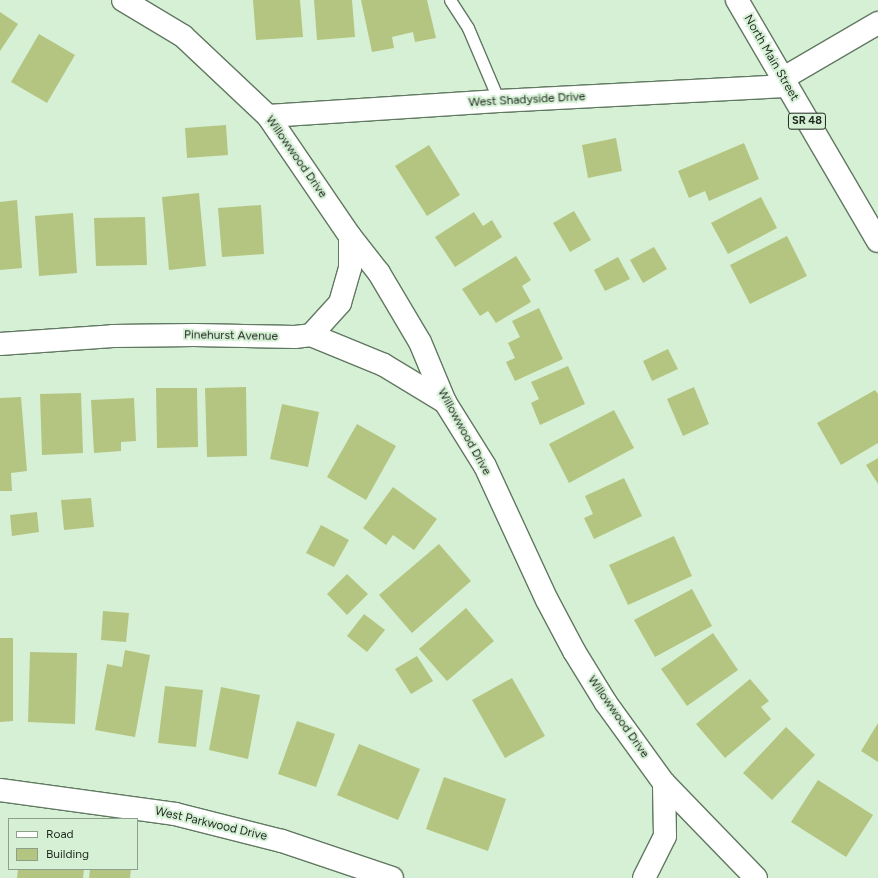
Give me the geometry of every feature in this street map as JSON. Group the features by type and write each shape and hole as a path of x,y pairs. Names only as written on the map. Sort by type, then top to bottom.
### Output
{"street":[{"name":"Willowwood Drive","path":"123,0 183,36 268,116 350,236 379,273 420,342 445,402 485,466 547,600 574,651 606,704 664,783 756,878"},
{"name":"North Main Street","path":"737,0 878,241"},
{"path":"784,82 878,23"},
{"name":"West Shadyside Drive","path":"268,116 784,82"},
{"path":"311,335 340,303 350,268 350,236"},
{"name":"Pinehurst Avenue","path":"0,344 113,336 194,335 295,337 311,335 384,364 445,402"},
{"path":"644,878 665,836 664,783"},
{"name":"West Parkwood Drive","path":"0,790 175,814 282,841 392,878"}],"lane":[{"path":"450,0 468,28 499,101"}],"building":[{"path":"253,0 300,0 303,37 256,40"},
{"path":"314,0 352,0 355,37 317,40"},
{"path":"361,0 427,0 436,38 415,42 413,32 392,37 394,48 372,52"},
{"path":"0,12 18,24 0,51"},
{"path":"39,34 75,55 47,103 11,82"},
{"path":"226,125 228,155 187,158 185,128"},
{"path":"616,138 622,171 588,178 582,145"},
{"path":"744,143 759,179 709,201 705,191 689,198 678,171"},
{"path":"429,145 460,195 427,216 395,166"},
{"path":"199,193 206,266 169,270 162,197"},
{"path":"761,197 777,228 728,254 711,223"},
{"path":"17,200 22,268 0,270 0,202"},
{"path":"261,205 264,254 222,257 218,208"},
{"path":"574,211 591,240 570,252 553,223"},
{"path":"474,212 483,226 492,220 502,237 455,267 435,237"},
{"path":"73,213 77,273 39,276 35,216"},
{"path":"145,217 147,265 96,266 94,218"},
{"path":"787,236 807,276 750,304 730,265"},
{"path":"654,247 667,269 643,283 630,260"},
{"path":"516,256 531,280 522,286 531,302 496,323 488,311 480,316 462,289"},
{"path":"618,257 630,279 605,291 594,270"},
{"path":"539,308 563,359 515,381 506,362 515,358 508,343 520,337 512,321"},
{"path":"668,349 678,369 652,381 643,361"},
{"path":"568,366 585,404 540,425 531,403 539,399 531,382"},
{"path":"246,387 247,456 207,457 205,388"},
{"path":"694,387 709,424 683,436 667,399"},
{"path":"156,388 197,388 198,447 157,448"},
{"path":"875,390 878,394 878,443 841,465 817,423"},
{"path":"81,393 83,453 42,455 40,394"},
{"path":"21,397 27,471 11,473 12,491 0,491 0,398"},
{"path":"134,398 136,441 121,442 121,451 94,453 91,400"},
{"path":"282,404 319,412 308,467 270,459"},
{"path":"614,410 634,448 569,483 549,444"},
{"path":"357,424 396,446 366,500 327,477"},
{"path":"878,458 878,484 866,465"},
{"path":"624,478 642,516 594,539 584,518 593,514 585,496"},
{"path":"393,487 437,519 414,550 393,535 386,545 363,528"},
{"path":"91,498 94,527 64,530 61,500"},
{"path":"37,512 39,532 12,536 10,515"},
{"path":"321,525 349,540 334,567 306,553"},
{"path":"674,536 692,576 628,605 609,565"},
{"path":"439,544 471,581 412,633 379,595"},
{"path":"347,574 368,594 347,615 327,594"},
{"path":"692,589 712,626 655,657 634,620"},
{"path":"466,608 494,641 447,681 419,649"},
{"path":"103,611 129,613 126,642 101,640"},
{"path":"364,614 385,630 367,652 347,636"},
{"path":"713,633 738,670 687,706 661,669"},
{"path":"0,638 13,638 13,721 0,722"},
{"path":"125,650 150,655 135,737 95,730 107,664 122,667"},
{"path":"30,652 77,653 75,724 28,722"},
{"path":"417,656 433,681 411,694 395,669"},
{"path":"512,678 545,736 505,758 472,700"},
{"path":"750,679 769,701 761,707 771,719 725,758 696,724"},
{"path":"165,686 203,690 196,747 158,743"},
{"path":"221,687 260,695 248,759 209,750"},
{"path":"297,721 335,734 316,787 278,774"},
{"path":"878,723 878,762 861,751"},
{"path":"786,727 815,755 772,800 743,773"},
{"path":"359,744 420,769 398,820 337,795"},
{"path":"444,777 506,799 488,851 426,829"},
{"path":"818,780 873,815 846,857 791,822"},
{"path":"18,870 84,870 83,878 17,878"},
{"path":"90,870 131,870 130,878 89,878"}]}
